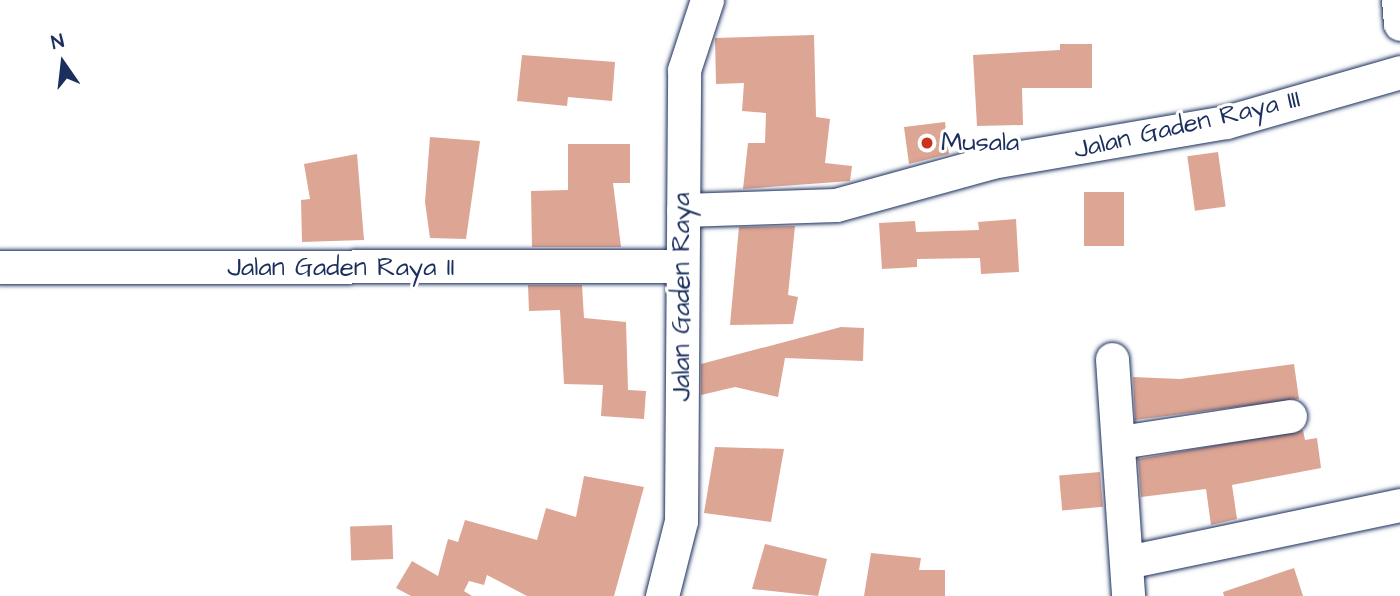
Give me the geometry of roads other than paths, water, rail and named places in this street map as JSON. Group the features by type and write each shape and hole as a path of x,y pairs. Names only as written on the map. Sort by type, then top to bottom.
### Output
{"street":[{"name":"Jalan Gaden Raya","path":"662,596 681,521 684,70 707,0"},
{"path":"1398,0 1400,24"},
{"name":"Jalan Gaden Raya III","path":"683,210 836,205 992,162 1226,122 1400,72"},
{"name":"Jalan Gaden Raya II","path":"0,267 681,266"},
{"path":"1112,359 1120,442 1128,596"},
{"path":"1120,442 1290,416"},
{"path":"1126,562 1400,505"}],"place":[{"name":"Musala","path":"927,143"}]}
